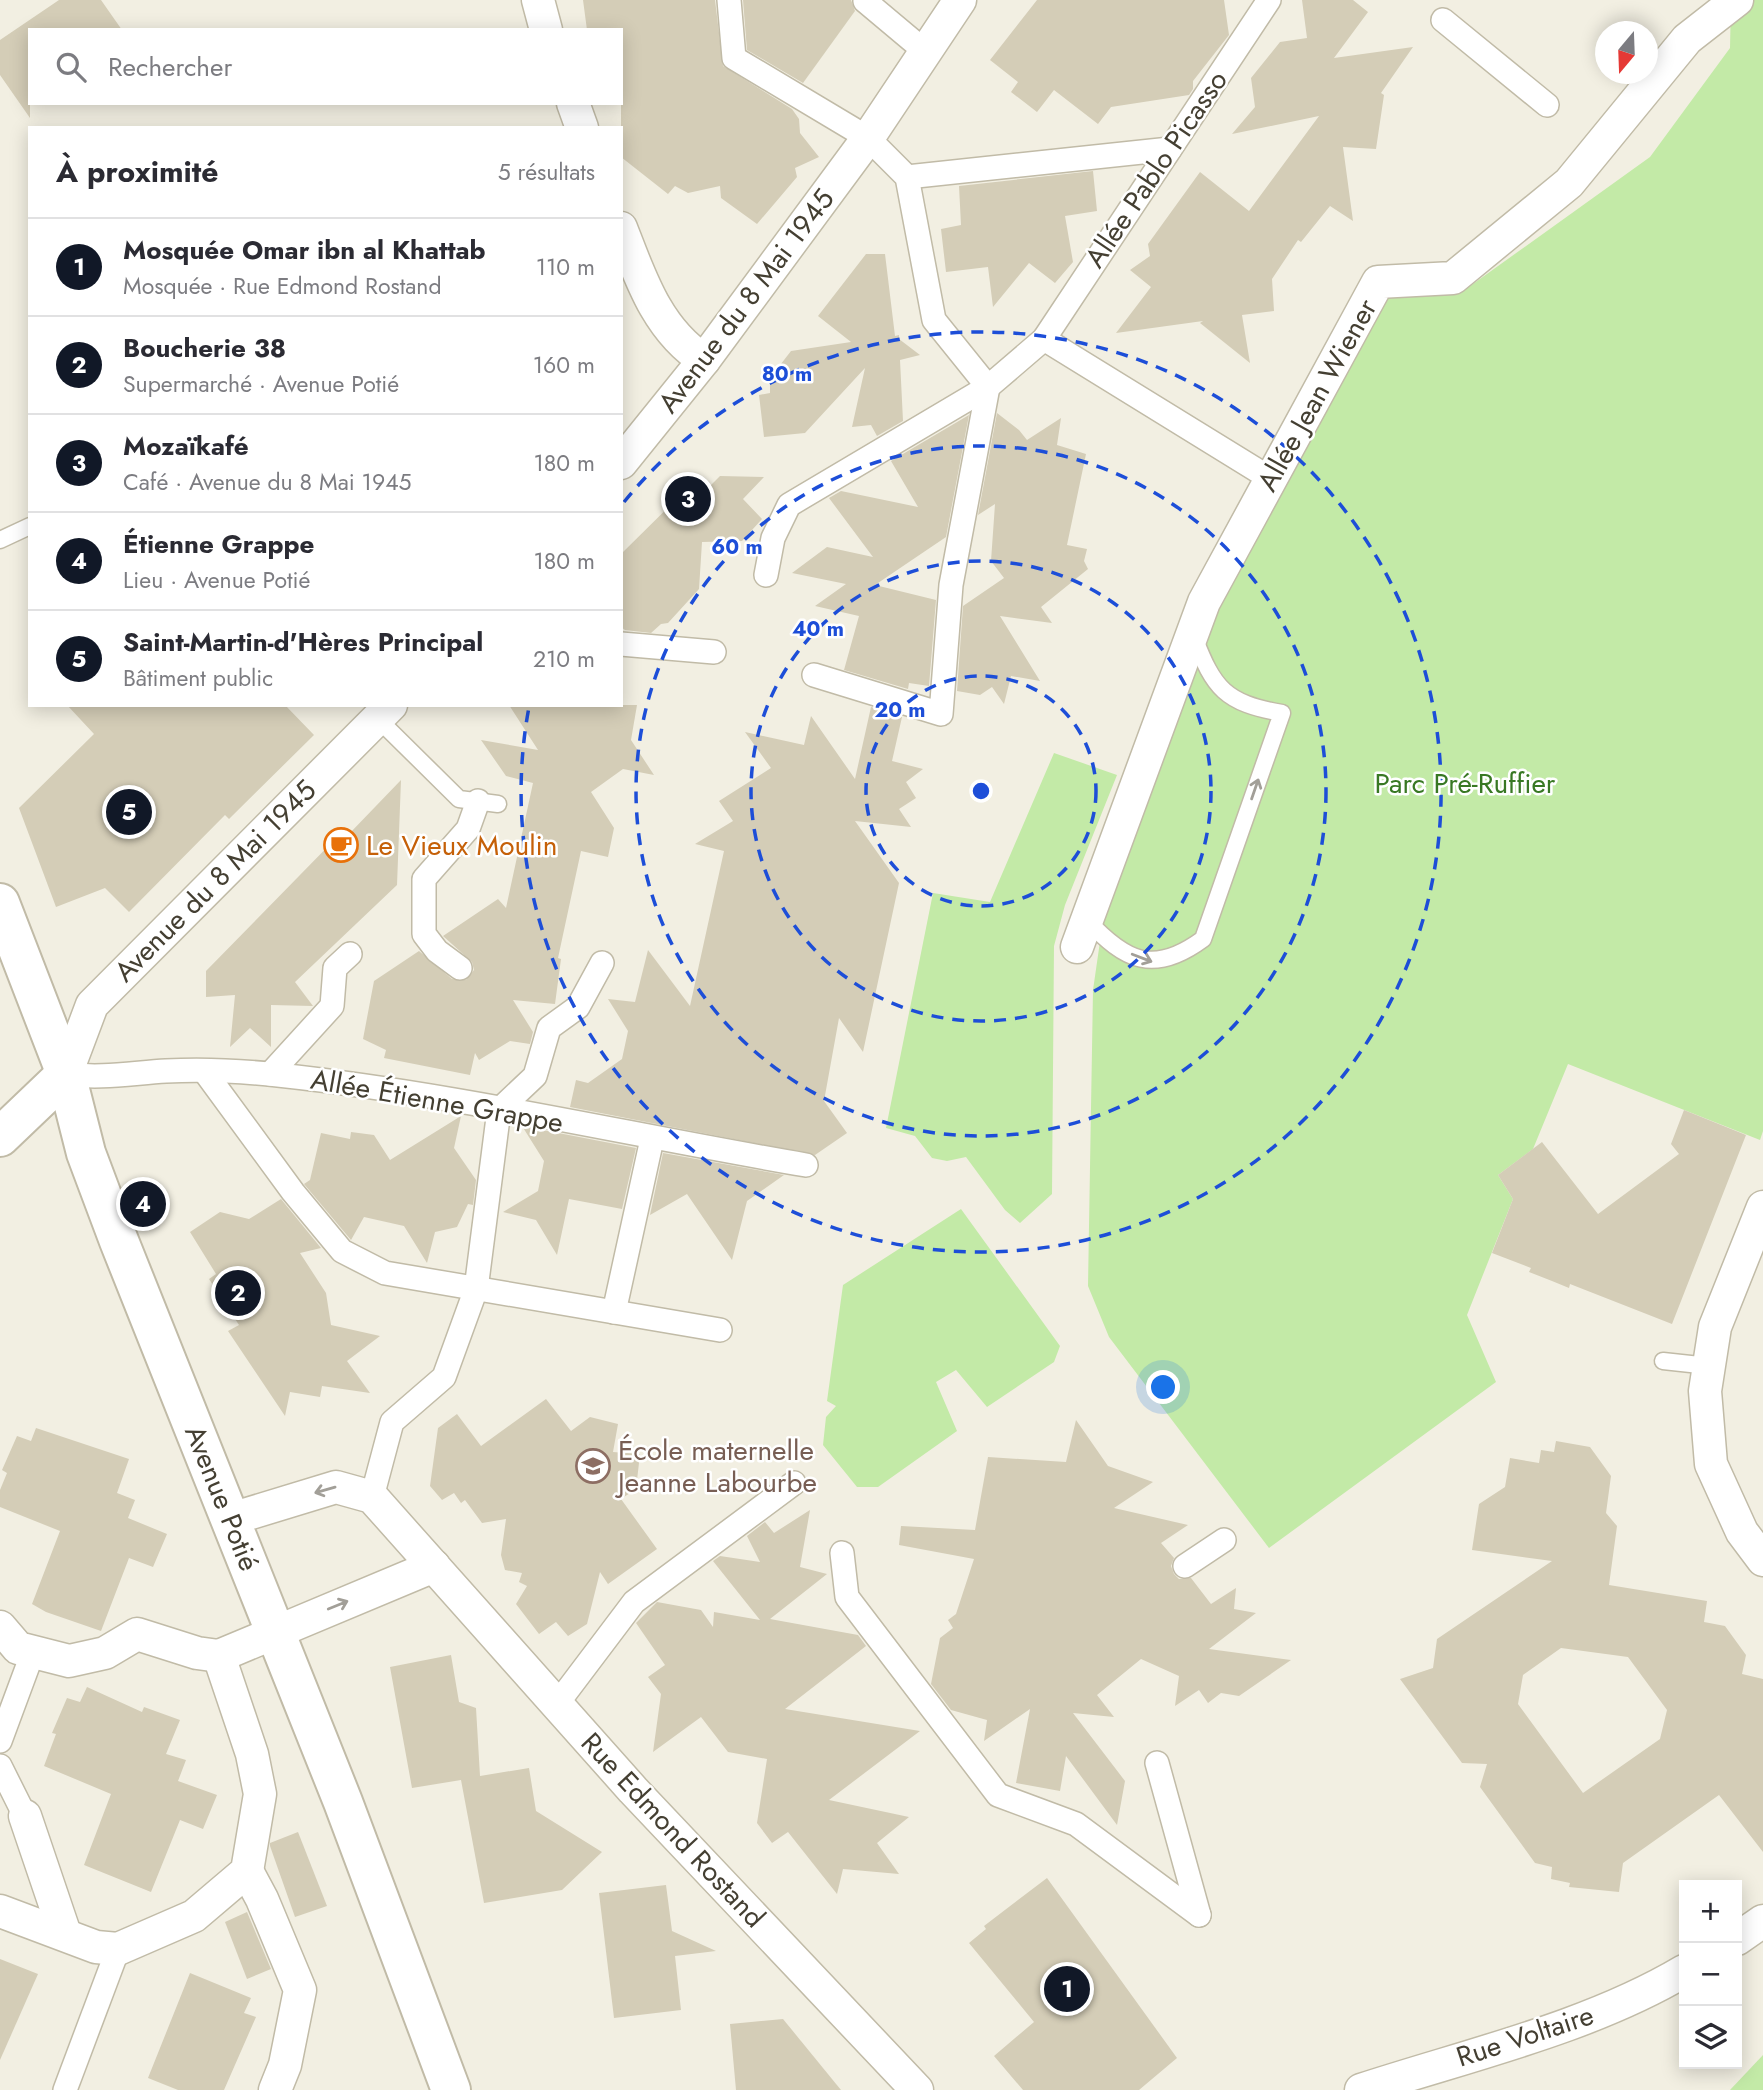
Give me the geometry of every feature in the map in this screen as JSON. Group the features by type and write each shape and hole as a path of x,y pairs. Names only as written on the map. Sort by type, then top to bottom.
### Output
{"street":[{"path":"538,0 545,28"},
{"path":"729,0 734,58 868,138 907,177 934,320 988,387 951,585 941,714 814,675"},
{"name":"Avenue du 8 Mai 1945","path":"623,461 704,360 868,138 960,0"},
{"name":"Allée Pablo Picasso","path":"766,575 773,538 789,505 988,387 1044,339 1269,0"},
{"name":"Allée Jean Wiener","path":"1082,933 1204,603 1378,282 1453,278 1569,183 1687,39 1737,0"},
{"path":"865,1 927,53"},
{"path":"1443,20 1547,105"},
{"path":"574,105 581,126"},
{"path":"907,177 1170,149"},
{"path":"623,233 649,301 688,350 704,360"},
{"path":"1044,339 1271,479"},
{"path":"623,645 714,652"},
{"name":"Avenue du 8 Mai 1945","path":"66,1074 92,1005 384,712"},
{"path":"460,968 437,951 424,934 424,879 468,830 488,802"},
{"name":"Avenue Potié","path":"0,903 66,1074 86,1153 119,1241 275,1631 451,2090"},
{"path":"270,1074 281,1058 332,1006 335,968 350,954"},
{"path":"231,1519 336,1487 372,1497 392,1422 444,1377 476,1289 499,1110 535,1076 549,1028 578,1007 601,963"},
{"name":"Allée Étienne Grappe","path":"66,1074 89,1077 170,1071 270,1074 384,1086 652,1139 806,1165"},
{"path":"205,1072 293,1192 342,1251 385,1273 720,1330"},
{"path":"0,1137 66,1074"},
{"path":"614,1312 652,1139"},
{"path":"1763,1207 1715,1327 1705,1391 1711,1464 1742,1532 1763,1560"},
{"path":"557,1704 634,1602 794,1483"},
{"name":"Rue Edmond Rostand","path":"372,1497 633,1790 917,2090"},
{"path":"1185,1566 1224,1540"},
{"path":"842,1553 847,1597 998,1796 1076,1824 1199,1915 1157,1763"},
{"path":"0,1627 18,1648 69,1661 105,1653 137,1634 197,1653 219,1656 434,1566"},
{"path":"0,1741 33,1652"},
{"path":"219,1656 253,1754 260,1794 247,1871 262,1899 300,1990 285,2065 275,2090"},
{"path":"0,1766 25,1816 65,1934"},
{"path":"0,1911 96,1947 118,1949 194,1916 247,1871"},
{"path":"1742,1936 1763,1921"},
{"path":"65,2090 118,1949"},
{"name":"Rue Voltaire","path":"1361,2090 1581,2020 1652,1990 1679,1974"}],"lane":[{"path":"0,540 28,527"},
{"path":"1082,933 1155,962 1185,953 1203,939 1282,713 1252,708 1217,687 1193,633"},
{"path":"384,712 459,799 488,802"},
{"path":"1663,1361 1709,1366"}],"green space":[{"name":"Parc Pré-Ruffier","path":"1731,0 1763,0 1763,1131 1760,1140 1568,1064 1533,1149 1498,1175 1513,1199 1467,1315 1496,1382 1269,1548 1109,1337 1088,1286 1093,990 1107,893 1211,612 1382,295 1459,294 1650,157 1730,48"},
{"path":"1054,753 1117,775 1065,905 1054,946 1052,1194 1020,1223 1005,1210 966,1157 947,1161 932,1158 915,1136 886,1128 933,893 990,902"},
{"path":"961,1209 1060,1346 1054,1362 987,1407 956,1370 936,1382 957,1431 878,1487 857,1487 823,1445 826,1417 836,1406 827,1401 843,1285"},
{"path":"1763,2055 1763,2090 1730,2090"}],"building":[{"path":"59,0 101,0 121,28 28,28 30,118 0,75 0,40"},
{"path":"583,0 715,0 723,66 792,109 799,119 800,133 819,157 795,168 797,177 757,224 721,198 720,186 688,193 675,186 668,194 623,159 623,28 587,28"},
{"path":"743,0 851,0 855,11 803,83 747,50"},
{"path":"1037,0 1224,0 1229,35 1193,81 1193,89 1189,95 1111,107 1098,124 1054,90 1037,112 1011,92 1018,82 990,60"},
{"path":"1302,0 1353,0 1368,12 1334,58 1413,47 1381,93 1384,95 1376,149 1343,147 1353,221 1330,206 1301,242 1298,240 1272,279 1274,311 1242,315 1250,363 1200,323 1203,321 1116,333 1151,287 1130,270 1150,256 1148,244 1200,172 1249,211 1319,116 1232,134 1255,107 1251,78 1280,42 1307,38"},
{"path":"1093,171 1097,211 1065,216 1073,262 1055,283 1029,263 993,307 988,267 946,272 941,229 961,225 959,186"},
{"path":"866,254 885,254 895,336 899,335 899,339 920,355 900,360 903,421 877,436 871,425 852,427 865,368 805,433 764,437 759,395 770,393 770,378 791,351 851,342 818,316"},
{"path":"997,413 1027,440 1061,418 1057,445 1086,454 1067,545 1087,549 1084,561 1088,569 1041,607 1052,623 1000,616 1040,681 1011,676 1004,704 992,687 980,695 957,691 963,606 1004,578 991,561 995,504 978,515"},
{"path":"969,415 946,537 875,585 936,600 929,686 909,683 908,689 844,670 859,616 815,606 846,584 792,573 827,547 873,557 829,498 841,491 918,507 891,461"},
{"path":"720,476 764,477 743,499 762,519 742,541 702,542 699,589 668,623 661,624 651,633 625,630 623,552 699,477 710,486"},
{"path":"637,705 631,740 654,775 623,769 591,792 614,828 608,857 581,851 558,958 561,959 555,1004 513,1000 533,1032 530,1044 510,1041 479,1060 475,1053 470,1075 384,1058 386,1050 363,1039 374,981 419,951 452,979 466,980 474,970 472,962 443,936 498,899 506,908 533,783 506,776 481,740 538,750 510,707"},
{"path":"69,707 287,707 314,735 229,819 225,815 129,912 105,888 56,907 19,808 94,734"},
{"path":"871,707 902,717 892,761 923,769 906,782 916,798 899,809 911,827 855,821 899,883 863,1052 839,1018 824,1101 847,1133 815,1155 570,1107 576,1080 588,1083 622,1059 628,1031 608,999 635,1002 648,950 690,1006 724,851 695,844 733,821 719,801 771,768 745,732 804,745 811,716 855,779"},
{"path":"401,780 397,885 295,982 313,1006 271,1005 271,1047 250,1028 230,1047 235,995 206,997 206,971 344,830 349,834"},
{"path":"1684,1110 1746,1135 1672,1324 1570,1284 1569,1288 1529,1272 1531,1268 1492,1253 1513,1199 1498,1175 1542,1142 1598,1214 1679,1154 1671,1144"},
{"path":"461,1116 454,1148 476,1180 473,1205 468,1204 457,1227 435,1232 427,1263 404,1226 364,1217 351,1240 304,1184 310,1180 321,1133 350,1139 351,1132 374,1135 390,1160"},
{"path":"522,1126 636,1148 622,1209 569,1199 557,1255 536,1220 503,1212 538,1191 544,1161"},
{"path":"663,1153 784,1175 747,1201 732,1260 687,1194 650,1215"},
{"path":"281,1199 321,1248 300,1253 326,1293 331,1325 380,1336 347,1361 370,1393 322,1386 320,1397 290,1392 285,1416 228,1331 239,1325 209,1279 216,1274 190,1232 220,1212 249,1219"},
{"path":"546,1399 571,1431 590,1417 618,1424 613,1452 640,1454 636,1489 621,1499 657,1549 608,1584 600,1572 587,1624 568,1636 556,1622 539,1634 516,1604 527,1586 519,1582 522,1573 505,1570 501,1555 506,1519 482,1523 465,1500 461,1503 454,1493 442,1500 430,1486 438,1428 457,1414 481,1446"},
{"path":"1076,1420 1108,1466 1153,1482 1114,1508 1188,1525 1161,1543 1174,1558 1171,1566 1174,1574 1179,1579 1191,1578 1211,1604 1236,1588 1234,1609 1256,1613 1209,1649 1291,1660 1239,1696 1221,1693 1208,1703 1199,1690 1175,1706 1179,1676 1141,1659 1097,1695 1114,1717 1073,1713 1125,1781 1117,1825 1066,1756 1060,1791 1016,1783 1030,1709 984,1741 987,1720 951,1710 931,1684 940,1638 953,1628 948,1620 956,1614 974,1559 899,1545 901,1526 975,1530 988,1457 1066,1462"},
{"path":"36,1428 129,1459 117,1493 135,1500 128,1518 167,1534 153,1567 129,1558 101,1631 46,1612 32,1604 60,1531 0,1507 0,1490 7,1473 2,1470 17,1436 31,1441"},
{"path":"1556,1441 1590,1447 1611,1476 1606,1513 1617,1526 1609,1585 1707,1601 1704,1622 1725,1626 1746,1655 1742,1674 1763,1679 1763,1852 1719,1795 1623,1863 1619,1892 1569,1887 1570,1883 1551,1879 1552,1867 1535,1863 1480,1787 1487,1764 1462,1763 1400,1679 1433,1668 1437,1639 1552,1561 1472,1550 1479,1504 1505,1487 1510,1458 1539,1463 1541,1450 1554,1452","holes":["1561,1648 1628,1657 1667,1710 1660,1739 1583,1793 1518,1704 1523,1675"]},
{"path":"810,1510 800,1567 827,1574 770,1619 858,1635 866,1646 785,1709 920,1731 829,1800 909,1817 877,1843 899,1874 843,1869 837,1894 788,1832 772,1843 757,1823 767,1759 728,1752 701,1717 653,1752 661,1694 648,1677 665,1665 636,1623 657,1602 701,1610 713,1627 714,1612 760,1620 713,1561 720,1556 760,1562 747,1536 765,1522 774,1533"},
{"path":"451,1655 459,1702 476,1708 480,1776 529,1768 536,1811 602,1852 562,1890 484,1903 461,1780 412,1788 390,1667"},
{"path":"87,1687 142,1712 144,1707 180,1720 166,1754 186,1760 178,1781 217,1795 203,1829 180,1820 151,1892 84,1865 111,1794 44,1766 56,1734 52,1733 67,1698 80,1702"},
{"path":"298,1832 327,1906 295,1917 270,1843"},
{"path":"1047,1878 1177,2058 1139,2090 1023,2090 994,2056 1034,2022 969,1943 986,1929 984,1926"},
{"path":"666,1885 672,1931 716,1951 675,1956 681,2010 614,2018 599,1893"},
{"path":"247,1912 271,1969 247,1979 225,1922"},
{"path":"0,1959 38,1974 0,2060"},
{"path":"190,1973 251,1998 244,2013 256,2017 224,2090 178,2090 148,2078"},
{"path":"783,2019 841,2090 736,2090 730,2024"}],"place":[{"name":"Mozaïkafé","path":"688,499"},
{"name":"Saint-Martin-d'Hères Principal","path":"129,812"},
{"name":"Le Vieux Moulin","path":"341,845"},
{"name":"Étienne Grappe","path":"143,1204"},
{"name":"Boucherie 38","path":"238,1293"},
{"name":"École maternelle Jeanne Labourbe","path":"593,1466"},
{"name":"Mosquée Omar ibn al Khattab","path":"1067,1989"}]}
